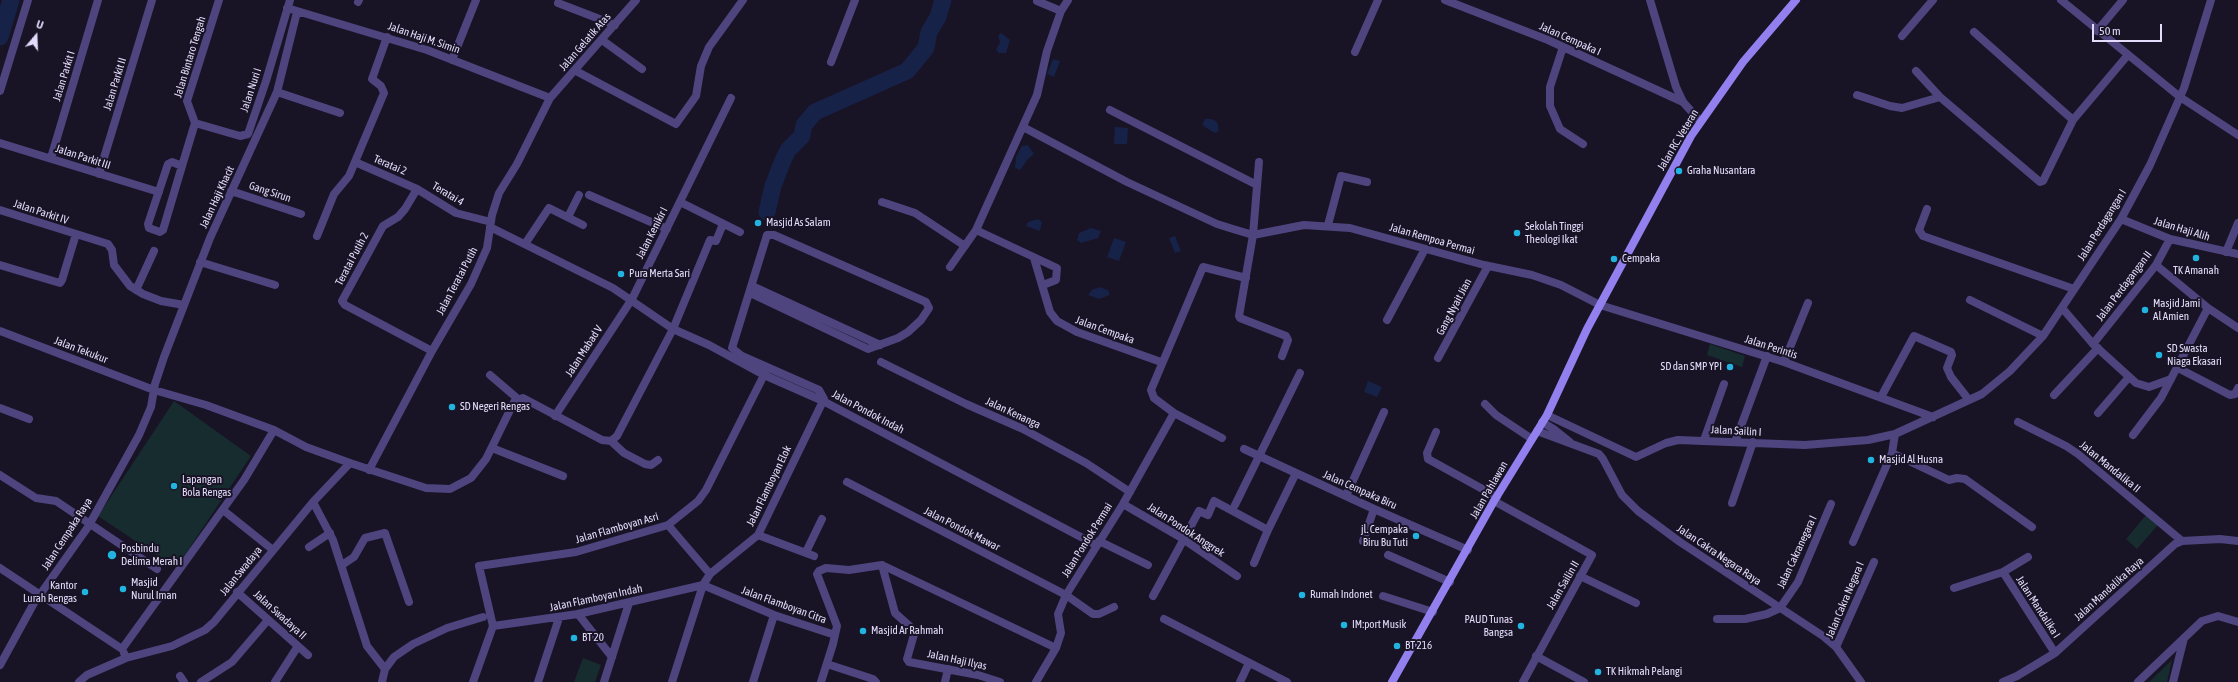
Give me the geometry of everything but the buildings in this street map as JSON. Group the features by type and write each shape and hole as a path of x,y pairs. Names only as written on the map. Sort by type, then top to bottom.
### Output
{"main road":[{"name":"Jalan RC. Veteran","path":"1600,305 1652,205 1700,121 1743,62 1796,0"},
{"name":"Jalan Pahlawan","path":"1392,682 1450,582 1495,499 1547,415 1600,305"}],"street":[{"path":"0,91 28,0"},
{"name":"Jalan Parkit I","path":"50,158 98,0"},
{"name":"Jalan Parkit II","path":"99,174 152,0"},
{"name":"Jalan Bintaro Tengah","path":"195,123 187,101 207,42 219,0"},
{"path":"452,60 476,0"},
{"name":"Jalan Gelatik Atas","path":"550,98 576,71 636,0"},
{"path":"576,71 676,124 696,96 701,66 709,47 743,0"},
{"path":"831,62 855,0"},
{"path":"950,267 976,230 1023,127 1037,95 1047,51 1061,11 1068,0"},
{"path":"1355,52 1378,0"},
{"name":"Jalan Cempaka I","path":"1445,0 1563,47 1683,102"},
{"path":"1650,0 1676,87 1683,102 1700,121"},
{"path":"1902,36 1933,0"},
{"path":"2061,0 2127,56 2180,97 2238,135"},
{"path":"2097,31 2123,0"},
{"name":"Jalan Perdagangan I","path":"1933,417 1982,394 2010,371 2043,336 2063,309 2074,289 2121,219 2150,164 2180,97 2210,0"},
{"path":"1037,1 1061,11"},
{"path":"558,3 615,25"},
{"name":"Jalan Nuri I","path":"195,123 240,136 248,134 266,81 288,4"},
{"name":"Jalan Haji M. Simin","path":"288,4 297,12 387,37 452,60 550,98"},
{"name":"Jalan Haji Khacit","path":"154,390 164,357 200,262 277,92 297,12"},
{"path":"1974,32 2073,120"},
{"path":"317,236 334,194 348,178 384,93 382,86 372,79 387,37"},
{"path":"602,40 642,68"},
{"path":"1563,47 1550,87 1550,106 1560,128 1583,144"},
{"path":"1916,71 1940,97 2039,182 2043,181 2073,120 2127,56"},
{"path":"277,92 340,113"},
{"path":"1858,95 1890,106 1902,108 1940,97"},
{"name":"Jalan Teratai Putih","path":"369,470 432,351 471,284 487,248 490,224 499,193 517,164 550,98"},
{"name":"Jalan Kenikir I","path":"632,299 731,98"},
{"path":"1110,110 1257,185"},
{"path":"182,166 172,162 168,164 148,224 149,228 160,232 162,230 182,166 195,123"},
{"path":"1023,127 1127,182 1218,224 1253,235"},
{"name":"Jalan Parkit III","path":"0,143 159,192"},
{"name":"Teratai 2","path":"355,162 418,189"},
{"path":"1259,162 1253,235 1239,317 1286,336 1288,340 1282,356"},
{"path":"1328,225 1341,176 1367,182"},
{"name":"Teratai 4","path":"418,189 449,210 490,224"},
{"name":"Teratai Putih 2","path":"418,189 405,210 398,217 383,226 342,301 345,305 432,351"},
{"name":"Gang Sirun","path":"231,191 301,214"},
{"path":"568,217 579,195"},
{"path":"589,195 667,229"},
{"path":"680,202 740,232"},
{"path":"882,202 916,213 964,246"},
{"path":"525,244 549,208 583,225"},
{"path":"1927,209 1919,230 1923,236 2074,289"},
{"name":"Jalan Parkit IV","path":"0,210 108,244 112,250 114,265 120,275 136,290"},
{"name":"Jalan Haji Alih","path":"2121,219 2170,239 2238,254"},
{"path":"2226,252 2238,223"},
{"path":"490,224 525,244 632,299"},
{"path":"611,441 617,436 673,329 710,240 716,241 724,224"},
{"name":"Jalan Rempoa Permai","path":"1253,235 1304,225 1328,225 1350,228 1488,266 1532,275 1561,285 1600,305"},
{"path":"976,230 1057,268 1056,280 1043,285"},
{"path":"0,265 60,283 76,234"},
{"path":"751,290 880,345 898,338 916,325 928,309 927,303 770,234 766,236 751,290 731,347 742,356 819,390 824,396 823,401"},
{"name":"Jalan Perdagangan II","path":"2054,395 2095,346 2156,265 2170,239"},
{"path":"1387,320 1425,249"},
{"path":"154,251 136,290 161,301 184,305"},
{"name":"Jalan Cempaka","path":"1034,258 1052,315 1062,325 1077,332 1162,362"},
{"path":"200,262 275,285"},
{"path":"2156,265 2208,308 2238,328"},
{"name":"Gang Nyait Jian","path":"1438,358 1488,266"},
{"path":"1222,438 1174,413 1154,398 1151,392 1202,267 1246,278"},
{"name":"Jalan Pondok Indah","path":"632,299 673,329 710,345 764,375 823,401 1098,543 1148,565"},
{"name":"Jalan Mabad V","path":"555,416 632,299"},
{"path":"1970,300 2043,336"},
{"path":"1784,362 1808,303"},
{"name":"Jalan Perintis","path":"1600,305 1767,356 1933,417"},
{"path":"2133,435 2160,401 2208,308"},
{"path":"2063,309 2095,346 2129,378 2149,387 2171,379"},
{"name":"Jalan Tekukur","path":"0,330 154,390 206,405 274,430 306,447 369,470 426,488 450,489 471,478 492,448 514,402 518,399"},
{"path":"1881,397 1914,336 1951,352 1952,355 1947,368 1951,378 1969,400"},
{"path":"1735,442 1767,356"},
{"name":"Jalan Kenanga","path":"882,362 966,404 1023,429 1086,463 1130,492"},
{"name":"Jalan Flamboyan Asri","path":"493,626 479,566 576,552 668,525 698,501 706,490 768,367"},
{"path":"2178,368 2230,395 2235,394 2238,388"},
{"path":"1235,505 1260,457 1300,373"},
{"path":"490,375 518,399 523,398 602,440 611,441 624,453 645,464 651,465 658,460"},
{"path":"2098,413 2129,378"},
{"path":"1704,440 1724,384"},
{"name":"Jalan Cempaka Raya","path":"0,665 41,593 90,523 139,435 150,407 154,390"},
{"name":"Jalan Flamboyan Elok","path":"672,682 703,586 710,574 758,535 823,401"},
{"path":"1485,404 1496,415 1532,439"},
{"path":"0,408 29,419"},
{"path":"1346,496 1384,412"},
{"name":"Jalan Pondok Permai","path":"1036,682 1056,648 1061,633 1058,614 1066,595 1123,504 1174,413"},
{"name":"Jalan Sailin I","path":"1547,415 1636,457 1666,443 1704,440 1805,445 1868,440 1895,434 1933,417"},
{"name":"Jalan Cakra Negara Raya","path":"1542,422 1559,432 1571,443"},
{"name":"Jalan Mandalika II","path":"2018,422 2066,446 2078,454 2182,541"},
{"path":"122,649 244,480 274,430"},
{"name":"Jalan Cakra Negara Raya","path":"1537,431 1550,438 1571,443 1601,456 1622,494 1653,524 1817,632 1836,647 1862,682"},
{"path":"1436,432 1427,453 1428,459 1495,499"},
{"path":"1853,542 1892,453 1895,434"},
{"path":"1732,503 1753,442"},
{"path":"492,448 563,476"},
{"name":"Jalan Cempaka Biru","path":"1244,449 1374,509 1468,550"},
{"path":"1892,453 1949,480 1957,478 1964,479 2032,527"},
{"name":"Jalan Swadaya","path":"79,682 87,676 126,658 172,646 205,630 214,622 237,592 313,502 350,463"},
{"path":"1254,563 1268,530 1296,473"},
{"path":"0,475 36,498 56,501 157,569"},
{"name":"Jalan Pondok Mawar","path":"847,482 1066,595 1095,615 1114,607"},
{"name":"Jalan Sailin II","path":"1495,499 1591,553 1592,558 1580,576 1523,682"},
{"path":"1153,596 1185,540 1199,511 1208,515 1214,501 1268,530"},
{"path":"313,502 330,533 342,565 367,646 385,669"},
{"name":"Jalan Pondok Anggrek","path":"1123,504 1185,540 1237,576"},
{"name":"Jalan Cakranegara I","path":"1780,608 1798,582 1831,504"},
{"path":"1363,542 1374,509"},
{"path":"223,510 273,550"},
{"path":"806,552 822,519"},
{"path":"668,525 710,574"},
{"path":"309,548 330,533"},
{"path":"342,565 354,557 365,538 385,533 409,602"},
{"path":"758,535 814,556"},
{"path":"2182,541 2220,539 2238,541"},
{"name":"Jalan Mandalika Raya","path":"2003,682 2017,676 2055,653 2162,555 2182,541"},
{"path":"1388,555 1450,582"},
{"name":"Jalan Mandalika I","path":"1954,588 2003,572 2028,557"},
{"name":"Jalan Cakra Negara I","path":"1836,647 1874,562"},
{"path":"835,635 837,626 817,574 819,571 826,568 863,569 882,565 1056,648"},
{"name":"Jalan Haji Ilyas","path":"882,565 895,613 915,631 907,659 909,662 948,669 960,673 978,675 1000,682"},
{"path":"0,568 41,593 122,649 126,658"},
{"name":"Jalan Mandalika I","path":"2003,572 2055,653"},
{"path":"1580,576 1636,603"},
{"name":"Jalan Flamboyan Citra","path":"703,586 774,615 835,635 821,682"},
{"name":"Jalan Flamboyan Indah","path":"493,626 559,618 703,586"},
{"name":"Jalan Swadaya II","path":"237,592 308,655"},
{"path":"1383,596 1433,612"},
{"path":"604,682 629,603"},
{"path":"1717,619 1745,619 1767,614 1780,608"},
{"path":"578,614 612,657"},
{"path":"753,682 774,615"},
{"path":"2138,682 2201,622 2208,618 2218,616 2238,622"},
{"path":"382,682 385,669 397,654 447,628 483,617"},
{"path":"538,682 559,618"},
{"path":"1164,619 1287,682"},
{"path":"201,682 232,662 268,620"},
{"path":"473,682 493,626"},
{"path":"2173,682 2184,637"},
{"path":"275,682 298,646"},
{"path":"1536,656 1584,682"},
{"path":"1240,682 1250,663"},
{"path":"827,664 873,679 876,682"},
{"path":"945,682 948,669"}],"green space":[{"path":"1710,344 1745,356 1742,367 1707,355"},
{"name":"Lapangan Bola Rengas","path":"174,401 251,456 176,568 98,516"},
{"path":"2146,515 2158,525 2137,549 2126,539"},
{"path":"583,658 601,665 595,682 574,682"},
{"path":"2172,660 2167,682 2149,682"}],"water":[{"path":"1001,33 1010,40 1006,53 999,53 996,50 1000,42 998,36"},
{"path":"1053,59 1060,61 1054,77 1047,74"},
{"path":"1205,119 1212,119 1217,122 1219,130 1216,133 1202,124"},
{"path":"1115,127 1128,128 1127,144 1114,144"},
{"path":"1028,145 1034,154 1028,159 1020,170 1015,168 1016,157 1022,146"},
{"path":"1038,219 1042,222 1040,231 1026,226 1028,222"},
{"path":"1091,228 1101,231 1098,238 1081,243 1077,240 1079,233"},
{"path":"1175,236 1181,251 1175,253 1169,238"},
{"path":"1114,238 1126,242 1119,261 1107,257"},
{"path":"1099,287 1108,290 1110,295 1099,299 1088,295 1092,290"},
{"path":"1368,381 1382,387 1377,397 1364,392"}],"waterway":[{"path":"0,37 11,0"},
{"path":"767,212 773,186 783,160 788,150 802,136 804,125 815,112 907,71 926,48 929,32 938,17 943,0"}],"place":[{"name":"Graha Nusantara","path":"1679,171"},
{"name":"Masjid As Salam","path":"758,223"},
{"name":"Sekolah Tinggi Theologi Ikat","path":"1517,233"},
{"name":"TK Amanah","path":"2196,258"},
{"name":"Cempaka","path":"1614,259"},
{"name":"Pura Merta Sari","path":"621,274"},
{"name":"Masjid Jami Al Amien","path":"2145,310"},
{"name":"SD Swasta Niaga Ekasari","path":"2159,355"},
{"name":"SD dan SMP YPI","path":"1730,367"},
{"name":"SD Negeri Rengas","path":"452,407"},
{"name":"Masjid Al Husna","path":"1871,460"},
{"name":"Lapangan Bola Rengas","path":"174,486"},
{"name":"jl. Cempaka Biru Bu Tuti","path":"1416,536"},
{"name":"Posbindu Delima Merah I","path":"112,555"},
{"name":"Masjid Nurul Iman","path":"123,589"},
{"name":"Kantor Lurah Rengas","path":"85,592"},
{"name":"Rumah Indonet","path":"1302,595"},
{"name":"IM:port Musik","path":"1344,625"},
{"name":"PAUD Tunas Bangsa","path":"1521,626"},
{"name":"Masjid Ar Rahmah","path":"863,631"},
{"name":"BT 20","path":"574,638"},
{"name":"BT 216","path":"1397,646"},
{"name":"TK Hikmah Pelangi","path":"1598,672"}]}
